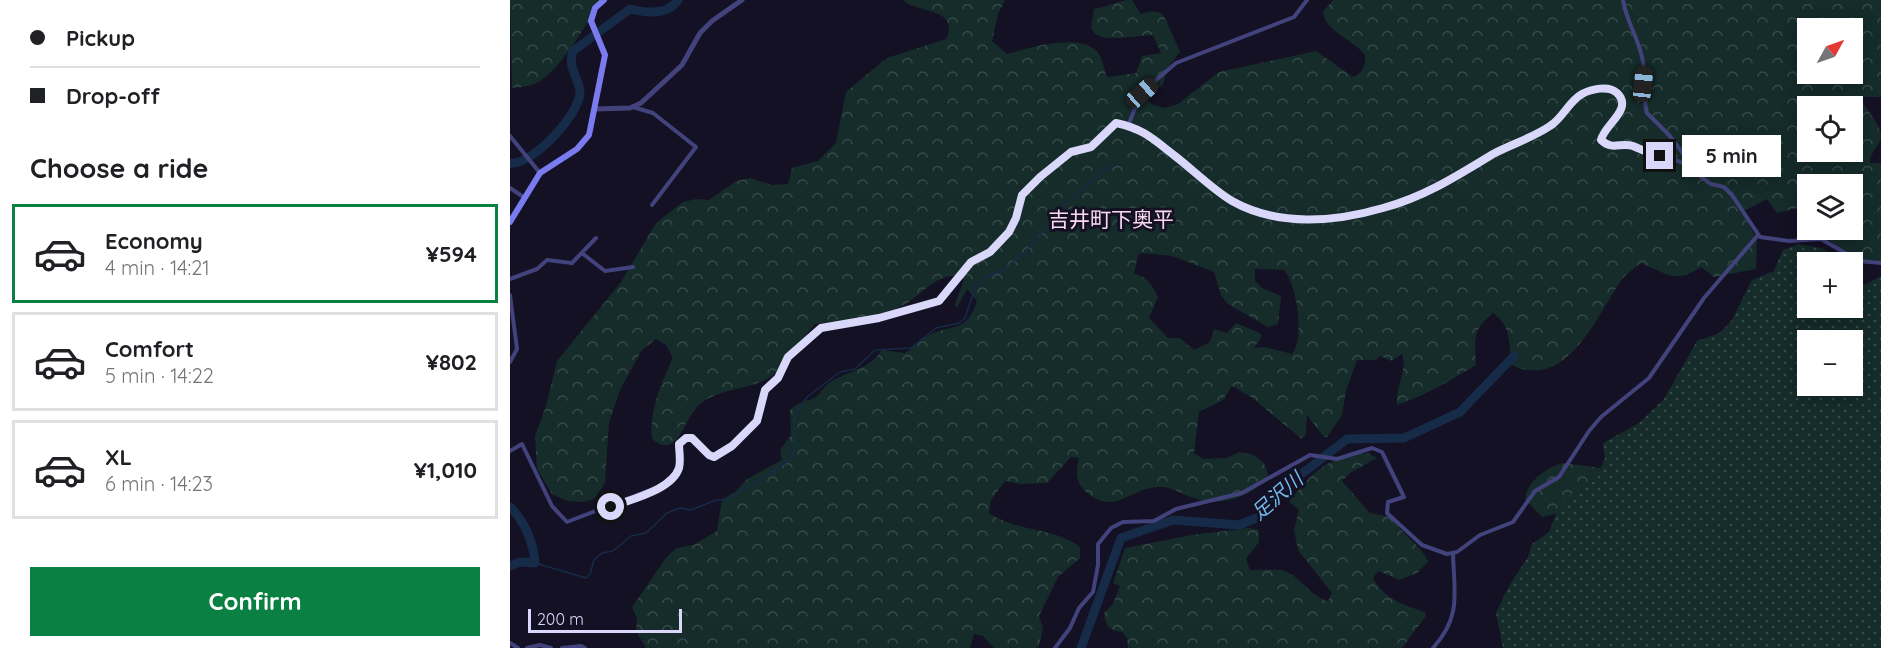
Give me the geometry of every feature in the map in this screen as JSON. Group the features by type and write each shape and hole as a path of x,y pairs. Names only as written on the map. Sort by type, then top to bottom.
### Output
{"main road":[{"path":"510,222 540,173 584,143 589,135 605,55 594,31 592,14 604,0"}],"street":[{"path":"632,107 641,103 682,65 700,33 712,21 742,0"},
{"path":"1128,126 1142,93 1176,63 1294,16 1307,0"},
{"path":"1623,0 1624,13 1639,45 1643,61 1647,113 1669,135 1692,168"},
{"path":"510,451 522,444 552,506 567,522 663,485 680,467 679,444 686,438 692,438 709,455 721,455 757,421 765,390 778,378 788,357 821,328 879,318 939,301 971,262 990,252 1009,232 1016,218 1022,195 1071,152 1091,147 1116,123 1157,139 1232,201 1270,214 1301,220 1341,217 1380,209 1432,191 1495,153 1554,124 1582,94 1606,88 1616,92 1621,100 1618,117 1602,135 1601,140 1607,145 1615,148 1631,146 1645,154 1677,158 1711,184 1724,187 1732,195 1758,235 1775,241 1821,239 1859,261 1881,263"},
{"path":"594,109 632,107 653,113 696,147 652,205"},
{"path":"510,136 540,173"},
{"path":"510,188 525,198"},
{"path":"1055,648 1070,628 1079,608 1094,592 1098,544 1111,528 1123,522 1154,521 1176,508 1242,493 1310,455 1337,459 1378,449 1386,457 1404,497 1388,502 1388,513 1422,545 1436,552 1453,553 1480,536 1513,522 1535,491 1559,477 1588,431 1601,417 1649,378 1704,298 1758,235"},
{"path":"510,279 537,269 547,260 569,264 583,254 596,238"},
{"path":"583,254 606,271 633,267"},
{"path":"510,295 517,349 510,362"},
{"path":"1433,648 1448,629 1454,612 1456,593 1453,553"},
{"path":"510,643 518,648"},
{"path":"527,648 540,645 551,648"},
{"path":"562,648 581,646 585,648"}],"green space":[{"path":"510,0 602,0 568,52 552,71 536,83 512,88"},
{"path":"903,0 1005,0 998,14 992,41 1007,54 1055,43 1081,43 1091,47 1099,54 1107,77 1136,73 1142,56 1161,53 1153,35 1106,38 1094,33 1091,27 1094,9 1132,0 1141,14 1158,12 1162,14 1180,52 1168,67 1162,87 1138,92 1153,105 1165,108 1178,104 1219,72 1316,51 1353,77 1356,76 1363,68 1365,55 1334,30 1325,19 1323,12 1333,0 1881,0 1881,97 1797,96 1797,162 1863,162 1863,102 1878,127 1881,137 1871,155 1870,163 1881,163 1881,261 1863,260 1863,252 1846,252 1828,240 1863,240 1863,174 1797,174 1797,208 1777,213 1767,199 1742,212 1757,239 1756,269 1714,277 1701,267 1684,275 1671,276 1641,263 1623,278 1578,346 1564,359 1548,368 1530,370 1510,364 1506,330 1493,313 1481,324 1476,336 1476,365 1428,392 1397,405 1403,373 1402,354 1391,361 1380,356 1376,360 1357,360 1346,391 1342,415 1327,437 1324,437 1307,415 1306,434 1302,439 1251,397 1232,386 1223,400 1199,412 1194,453 1203,459 1227,458 1239,452 1250,454 1262,461 1268,476 1253,490 1234,499 1203,501 1163,487 1151,488 1124,499 1106,502 1097,499 1082,488 1077,476 1079,458 1071,457 1047,483 1021,484 1005,481 991,500 989,513 1011,524 1059,536 1080,547 1080,558 1058,577 1039,616 1043,628 1039,646 1036,648 994,648 983,636 974,634 970,648 646,648 636,631 637,619 632,607 666,558 676,548 693,545 717,531 722,499 734,493 747,479 782,460 780,450 791,435 790,410 816,397 829,383 871,362 882,350 905,353 929,335 958,326 968,319 977,301 967,289 957,308 955,305 964,279 948,276 934,283 907,303 885,313 862,319 815,324 775,373 761,382 706,400 693,412 674,442 668,445 652,439 654,408 660,387 673,358 666,345 656,339 642,350 621,388 609,422 605,483 594,499 583,502 567,501 552,494 537,469 535,436 546,406 557,361 621,282 656,223 683,202 696,199 709,200 736,181 750,178 772,185 788,184 792,168 818,161 836,143 846,92 887,58 946,39 949,29 947,21 934,12","holes":["1142,253 1172,256 1214,272 1221,295 1228,304 1268,327 1278,324 1281,296 1262,288 1255,281 1255,269 1284,270 1293,287 1298,312 1298,336 1292,354 1265,347 1254,348 1262,336 1260,333 1236,323 1227,333 1214,329 1210,342 1194,350 1180,338 1168,338 1149,318 1158,297 1154,289 1143,277 1134,274 1138,255"]},
{"path":"1798,244 1822,248 1828,252 1797,252 1797,318 1863,318 1863,285 1881,276 1881,648 1503,648 1496,613 1509,586 1528,557 1532,544 1549,532 1561,501 1575,490 1596,480 1605,458 1603,443 1639,423 1664,399 1697,341 1720,333 1732,320 1752,280 1774,271 1783,250"},
{"path":"1368,453 1377,458 1350,473 1342,481 1370,513 1392,517 1426,556 1428,562 1417,573 1399,580 1378,571 1373,578 1389,596 1402,604 1425,612 1426,616 1402,648 1128,648 1127,638 1122,632 1111,629 1107,624 1104,613 1113,604 1120,586 1113,583 1125,548 1192,535 1249,528 1259,530 1259,542 1246,559 1250,570 1287,572 1328,601 1332,593 1298,550 1294,530 1299,510 1289,502 1323,467 1342,458"},
{"path":"1563,463 1601,468 1596,480 1567,497 1556,514 1542,517 1525,499 1527,492 1539,476"}],"waterway":[{"path":"510,163 519,162 542,148 572,113 580,92 571,62 573,51 630,9 656,12 669,8 678,0"},
{"path":"535,563 586,578 590,574 594,560 602,553 613,551 631,536 646,533 667,513 680,508 691,510 716,500 727,500 791,460 796,445 794,422 797,412 807,397 840,372 855,369 875,350 911,348 936,328 959,323 965,318 976,285 984,278 1005,269 1026,251 1045,230 1056,211 1113,164"},
{"name":"足沢川","path":"1081,648 1121,538 1173,520 1239,525 1259,517 1299,476 1347,439 1404,438 1460,412 1514,356"},
{"path":"510,507 528,533 535,563 520,562 510,566"}],"district":[{"name":"吉井町下奥平","path":"1111,220"}],"route":[{"path":"611,507 663,485 673,477 680,467 679,444 681,440 692,438 714,457 721,455 732,446 757,421 765,390 778,378 788,357 821,328 879,318 897,311 939,301 947,295 971,262 981,259 990,252 1009,232 1016,218 1022,195 1071,152 1091,147 1116,123 1146,132 1157,139 1232,201 1270,214 1301,220 1341,217 1380,209 1432,191 1495,153 1554,124 1582,94 1606,88 1616,92 1621,100 1620,112 1606,129 1601,140 1615,148 1631,146 1645,154 1660,156"}]}
